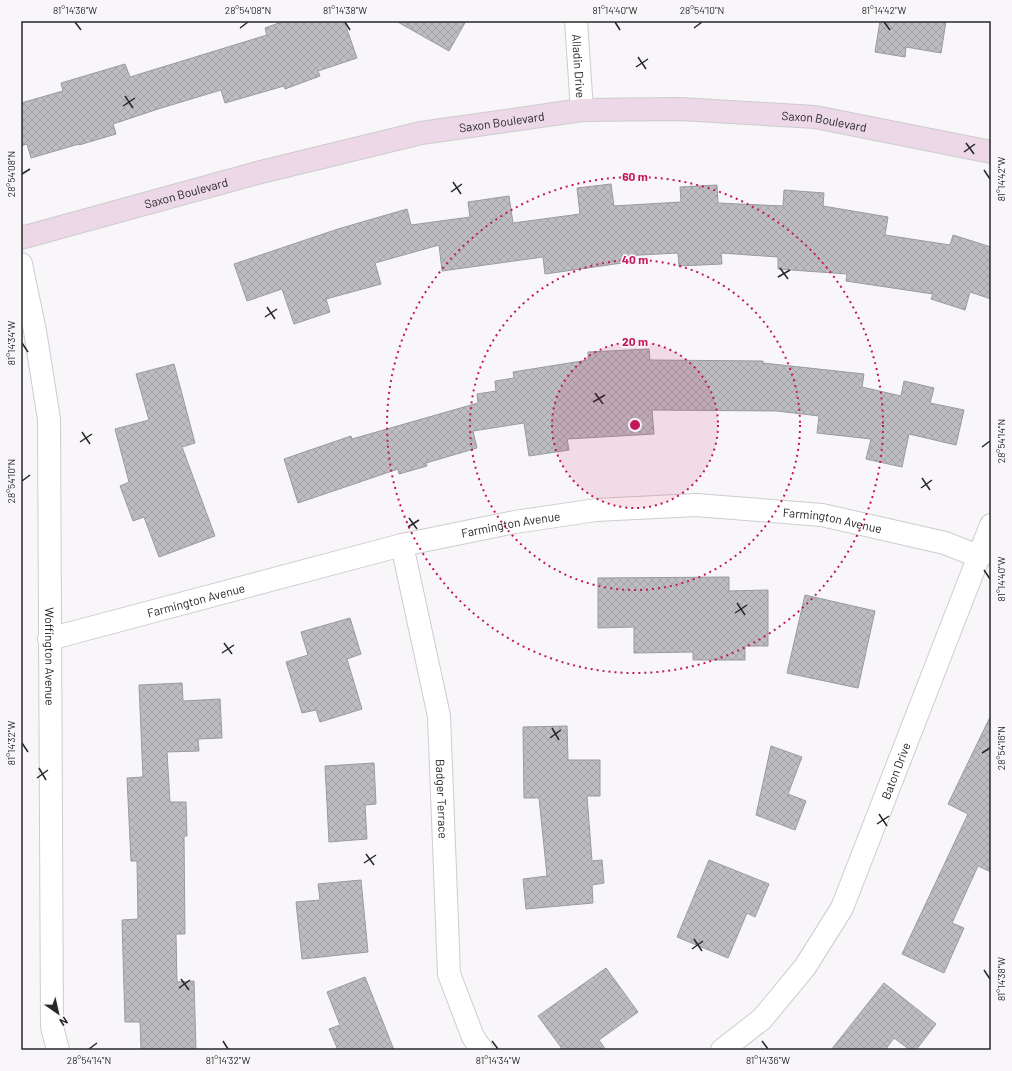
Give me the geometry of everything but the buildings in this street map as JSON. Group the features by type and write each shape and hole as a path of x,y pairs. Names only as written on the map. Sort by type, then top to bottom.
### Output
{"main road":[{"name":"Saxon Boulevard","path":"21,238 257,173 422,133 582,110 680,109 815,117 991,152"}],"street":[{"name":"Alladin Drive","path":"576,21 582,110"},
{"name":"Woffington Avenue","path":"21,264 35,331 49,419 52,1027 58,1050"},
{"name":"Farmington Avenue","path":"49,639 402,545 515,522 596,510 696,505 822,515 944,543 980,557"},
{"name":"Baton Drive","path":"722,1050 762,1019 804,967 842,908 980,557 991,525"},
{"name":"Badger Terrace","path":"402,545 439,716 449,974 473,1037 482,1050"}]}
